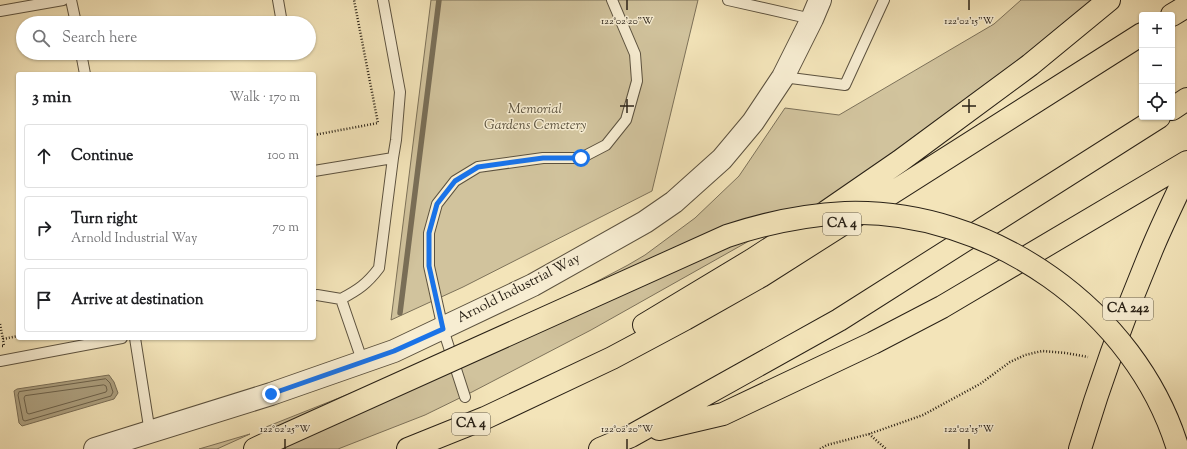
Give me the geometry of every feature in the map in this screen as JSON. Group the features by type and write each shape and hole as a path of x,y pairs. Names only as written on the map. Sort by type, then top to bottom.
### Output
{"highway":[{"path":"532,396 673,307 752,260 826,212 962,116 1030,65 1109,0"},
{"path":"1175,13 1187,6"},
{"name":"CA 4","path":"408,449 478,421 612,358 761,276 1139,36"},
{"path":"1175,107 1187,99"},
{"path":"600,449 630,436 839,320 1154,120"},
{"path":"630,436 723,414 853,352 942,307 1187,162"},
{"name":"CA 242","path":"1080,449 1096,394 1126,312 1155,242 1187,173"},
{"path":"264,445 727,236 756,226 786,219 847,213 878,214 908,218 953,229 996,245 1023,259 1048,276 1073,294 1096,315 1135,362 1165,415 1178,449"}],"street":[{"name":"Arnold Industrial Way","path":"95,449 271,394 394,351 533,285 645,222 674,202 722,159 753,122 783,77 816,10"}],"lane":[{"path":"0,11 63,0"},
{"path":"71,0 74,16"},
{"path":"278,0 281,16"},
{"path":"317,295 341,299 358,291 370,280 378,268 396,140 400,92 383,0"},
{"path":"466,397 443,329 429,266 429,233 437,204 455,181 478,167 543,158 581,158 606,145 626,120 637,80 635,54 621,18 612,0"},
{"path":"728,0 816,10"},
{"path":"783,77 845,84 884,0"},
{"path":"82,60 85,72"},
{"path":"316,171 393,158"},
{"path":"341,299 362,363"},
{"path":"0,361 111,340"},
{"path":"135,340 150,433"}],"path":[{"path":"316,135 378,124 354,0"},
{"path":"0,324 4,346 0,346"},
{"path":"3,339 16,336"},
{"path":"820,449 827,445 869,434 923,414 980,384 1010,362 1025,355 1042,351 1066,353 1109,361"},
{"path":"869,434 886,449"}],"green space":[{"name":"Memorial Gardens Cemetery","path":"431,0 698,0 652,191 463,287 391,320"},
{"path":"1021,0 1109,0 826,212 781,223 591,330 425,415 338,449 276,449 266,427 399,374 537,313 645,255 695,218 739,176 785,108 839,115 994,24"},
{"path":"250,434 217,449 199,449"}],"water":[{"path":"109,375 114,382 118,393 114,399 22,426 19,423 14,391 17,389"}],"waterway":[{"path":"400,313 439,0"}],"route":[{"path":"271,394 394,351 443,329 429,266 429,233 437,204 455,181 478,167 543,158 581,158"}]}
